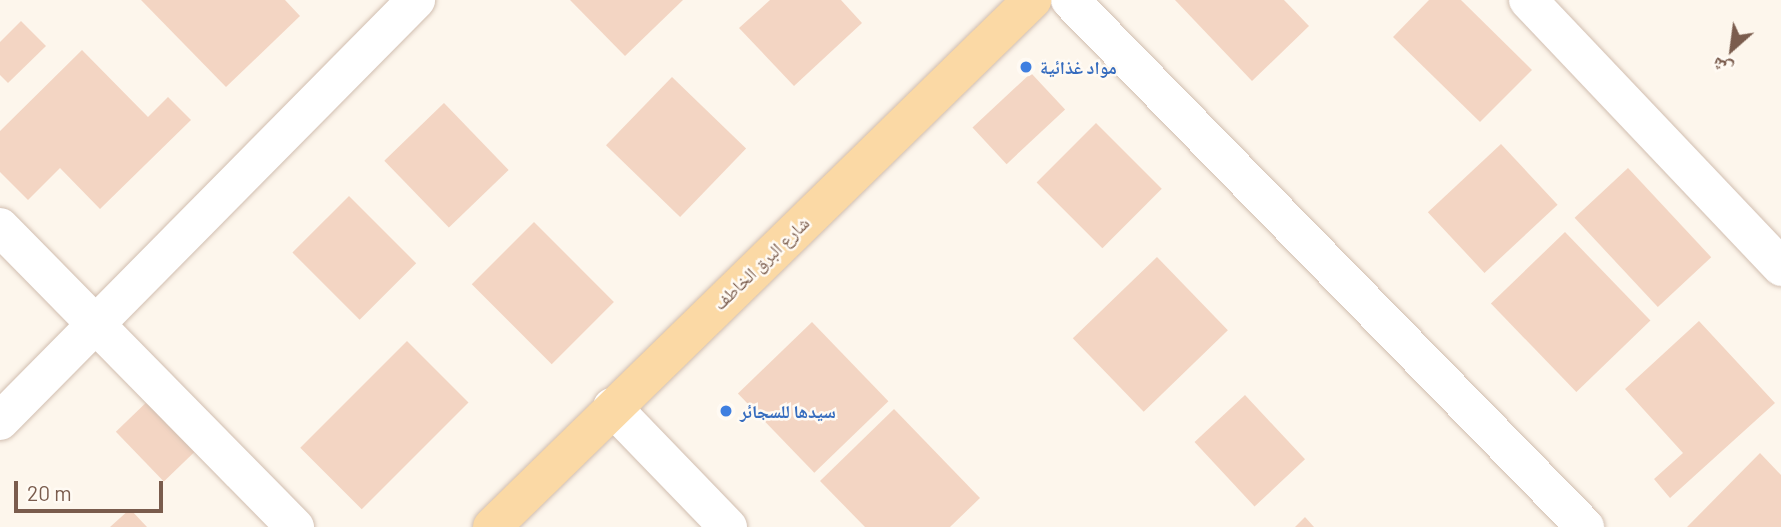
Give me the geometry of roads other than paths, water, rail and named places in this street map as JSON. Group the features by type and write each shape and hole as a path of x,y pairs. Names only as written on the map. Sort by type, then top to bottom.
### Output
{"main road":[{"name":"شارع البرق الخاطف","path":"492,527 1032,0"}],"street":[{"path":"1070,0 1584,527"},
{"path":"1528,0 1781,267"},
{"path":"0,421 409,2"},
{"path":"0,227 295,527"},
{"path":"612,407 728,527"}],"place":[{"name":"مواد غذائية","path":"1026,67"},
{"name":"سيدها للسجائر","path":"726,411"}]}
